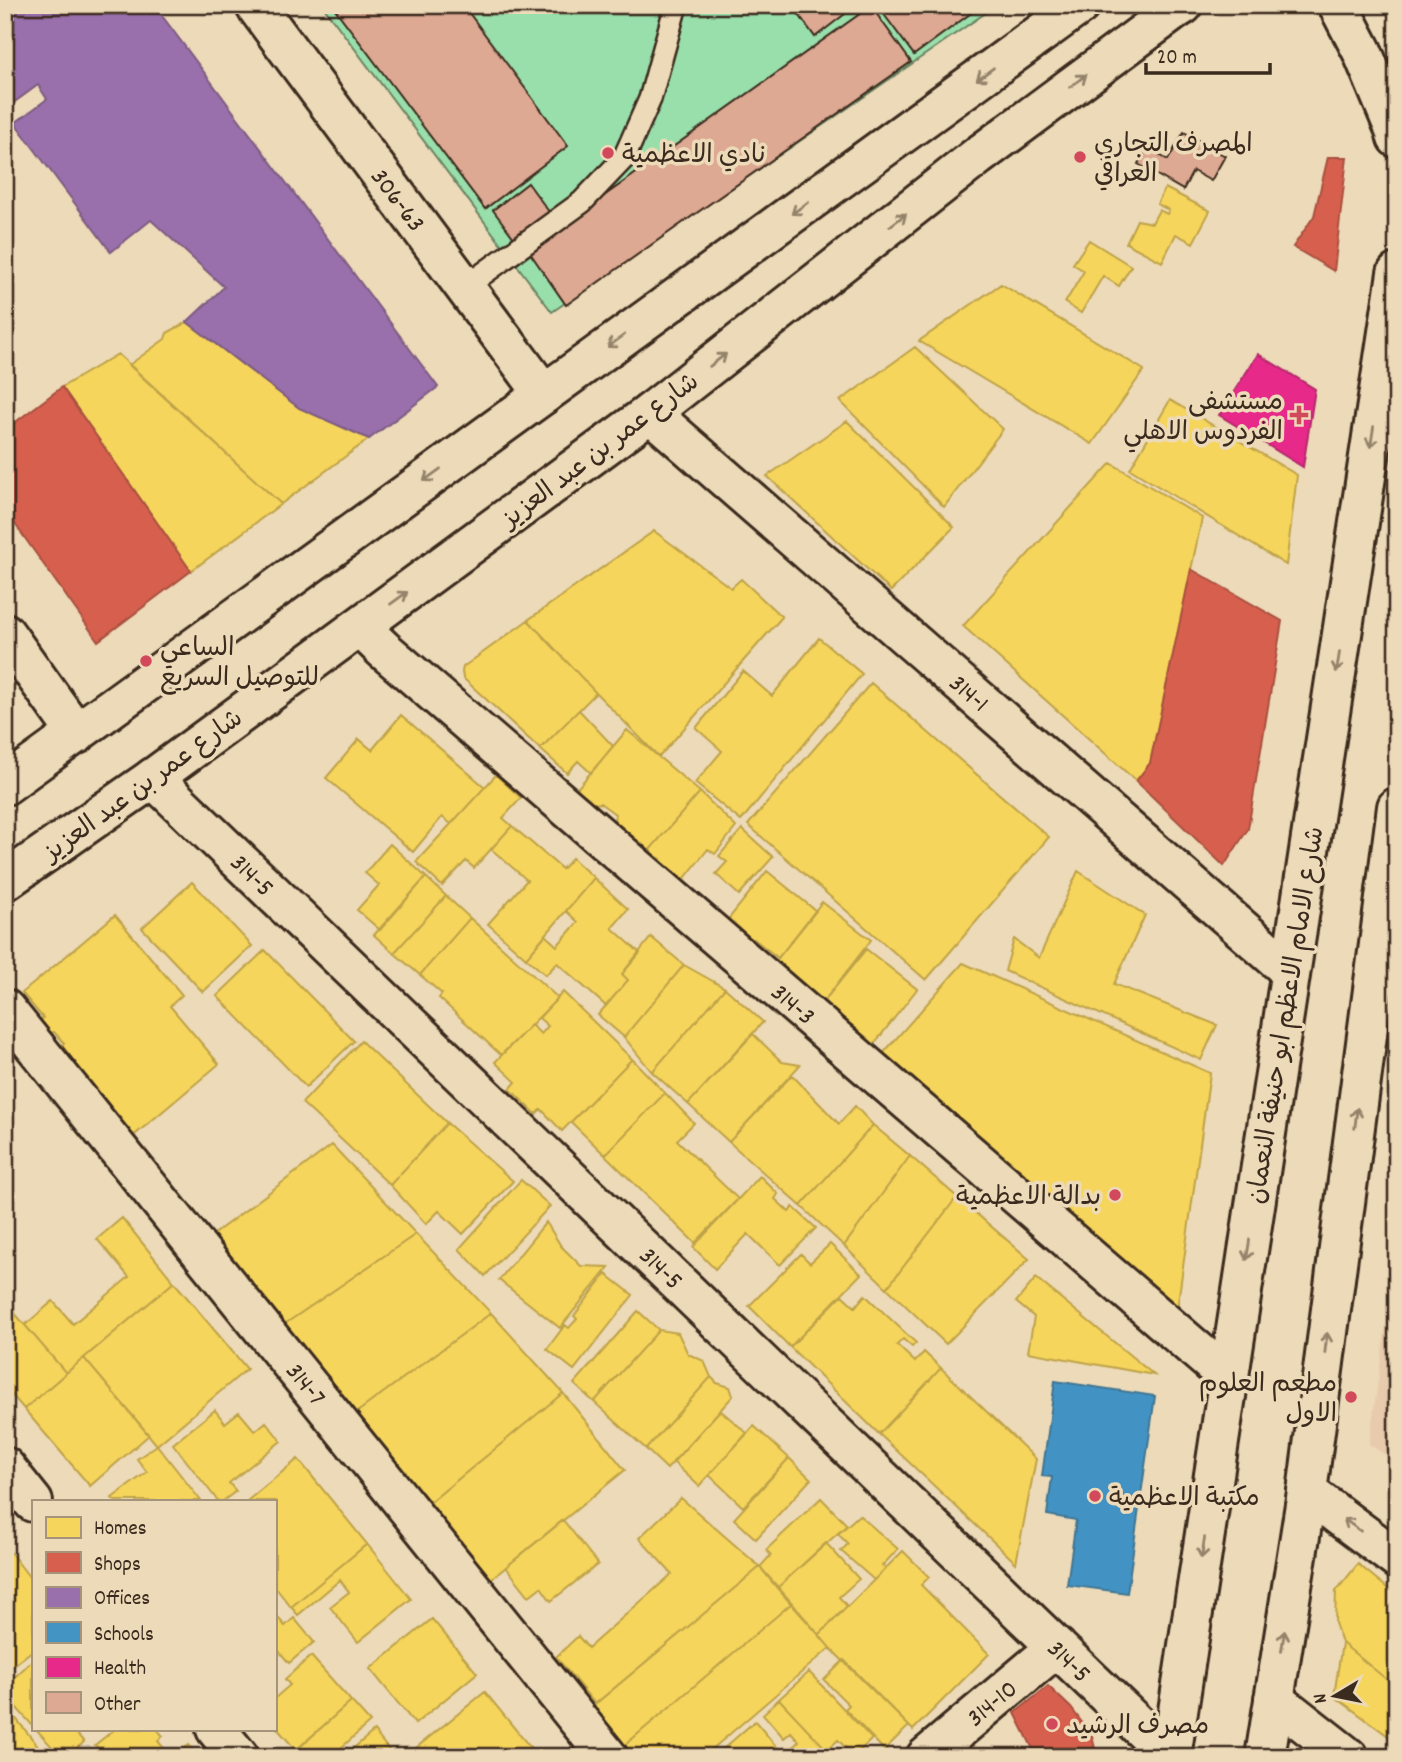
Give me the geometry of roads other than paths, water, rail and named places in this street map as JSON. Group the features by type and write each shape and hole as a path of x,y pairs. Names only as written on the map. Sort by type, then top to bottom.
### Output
{"street":[{"name":"306-63","path":"255,5 544,394"},
{"path":"5,785 1080,5"},
{"name":"شارع عمر بن عبد العزيز","path":"5,881 153,778 650,413 978,156 1183,5"},
{"path":"1338,5 1362,51 1397,138"},
{"name":"شارع الامام الاعظم ابو حنيفة النعمان","path":"1171,1757 1397,273"},
{"name":"314-1","path":"650,413 1290,971"},
{"name":"314-3","path":"360,627 1229,1378"},
{"path":"5,633 78,734"},
{"name":"314-5","path":"153,778 1171,1757"},
{"path":"1265,1757 1307,1492 1397,807"},
{"name":"314-7","path":"5,1009 608,1757"},
{"path":"5,1467 32,1501"},
{"path":"1307,1492 1397,1559"},
{"name":"314-10","path":"926,1757 1057,1647"},
{"path":"1274,1699 1348,1757"},
{"path":"217,1730 239,1757"}],"lane":[{"path":"465,287 582,202 624,158 649,99 676,5"}],"place":[{"name":"نادي الاعظمية","path":"608,153"},
{"name":"المصرف التجاري العراقي","path":"1080,157"},
{"name":"مستشفى الفردوس الاهلي","path":"1299,415"},
{"name":"الساعي للتوصيل السريع","path":"146,661"},
{"name":"بدالة الاعظمية","path":"1115,1195"},
{"name":"مطعم العلوم الاول","path":"1351,1397"},
{"name":"مكتبة الاعظمية","path":"1095,1496"},
{"name":"مصرف الرشيد","path":"1052,1724"}]}
